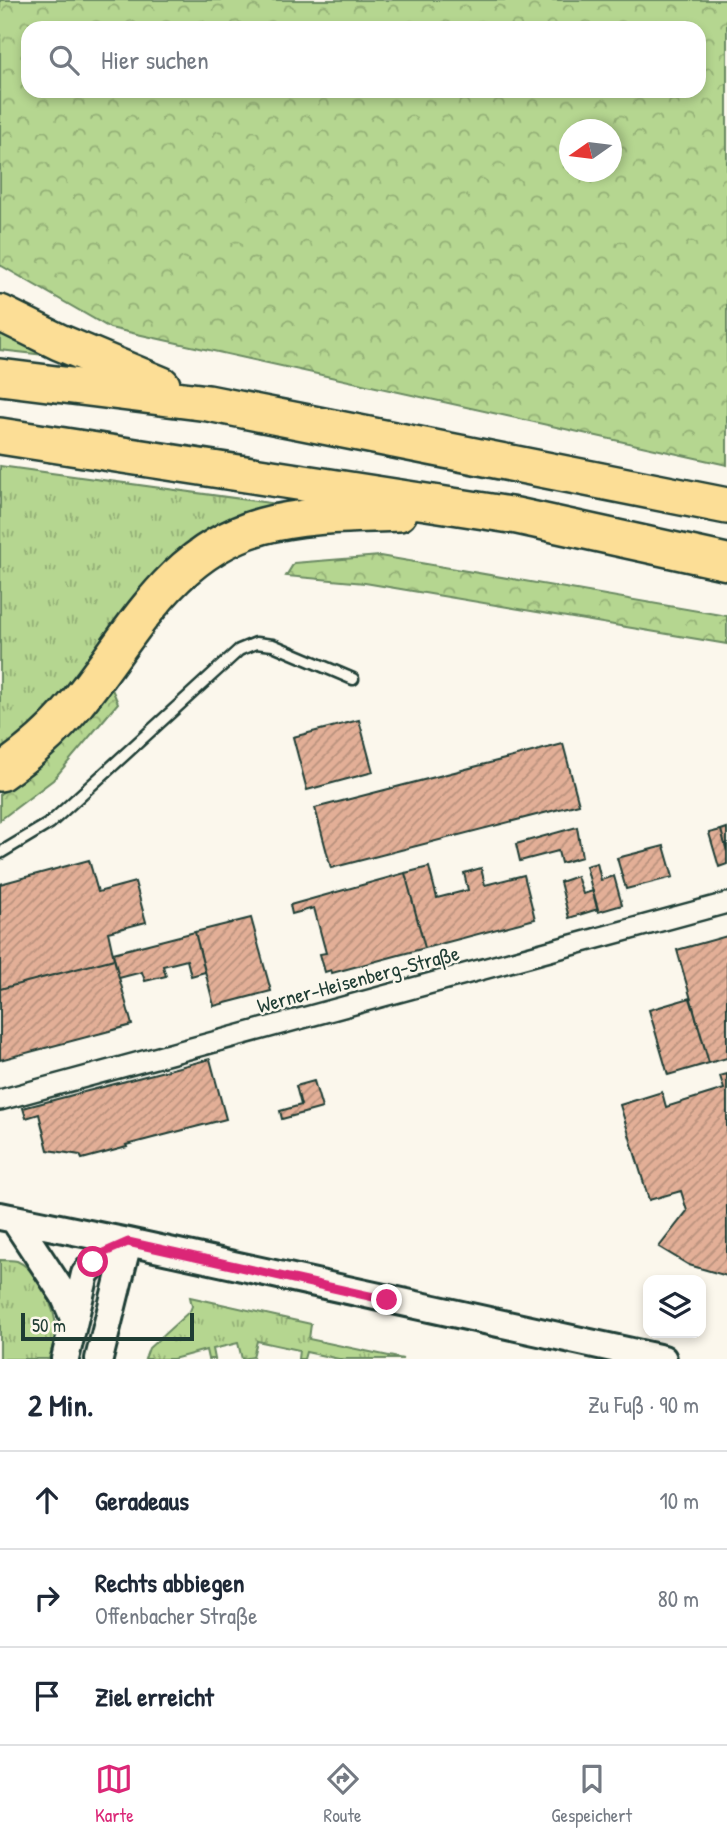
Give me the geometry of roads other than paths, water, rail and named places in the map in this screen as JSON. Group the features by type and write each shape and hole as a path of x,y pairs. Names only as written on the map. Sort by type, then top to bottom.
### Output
{"highway":[{"path":"0,313 59,342 208,403"},
{"path":"0,377 208,403 558,470 727,506"},
{"path":"0,436 517,516 727,562"},
{"path":"0,773 48,734 71,711 163,587 199,556 219,544 259,527 286,520 321,516 474,510"}],"main road":[{"path":"7,1218 663,1359"},
{"path":"7,1218 64,1295 74,1318"},
{"path":"65,1359 85,1274 103,1253 128,1242"},
{"path":"99,1359 128,1242"}],"street":[{"name":"Werner-Heisenberg-Straße","path":"0,1100 727,903"}],"lane":[{"path":"0,853 50,823 239,650 256,643 273,645 353,679"}]}
